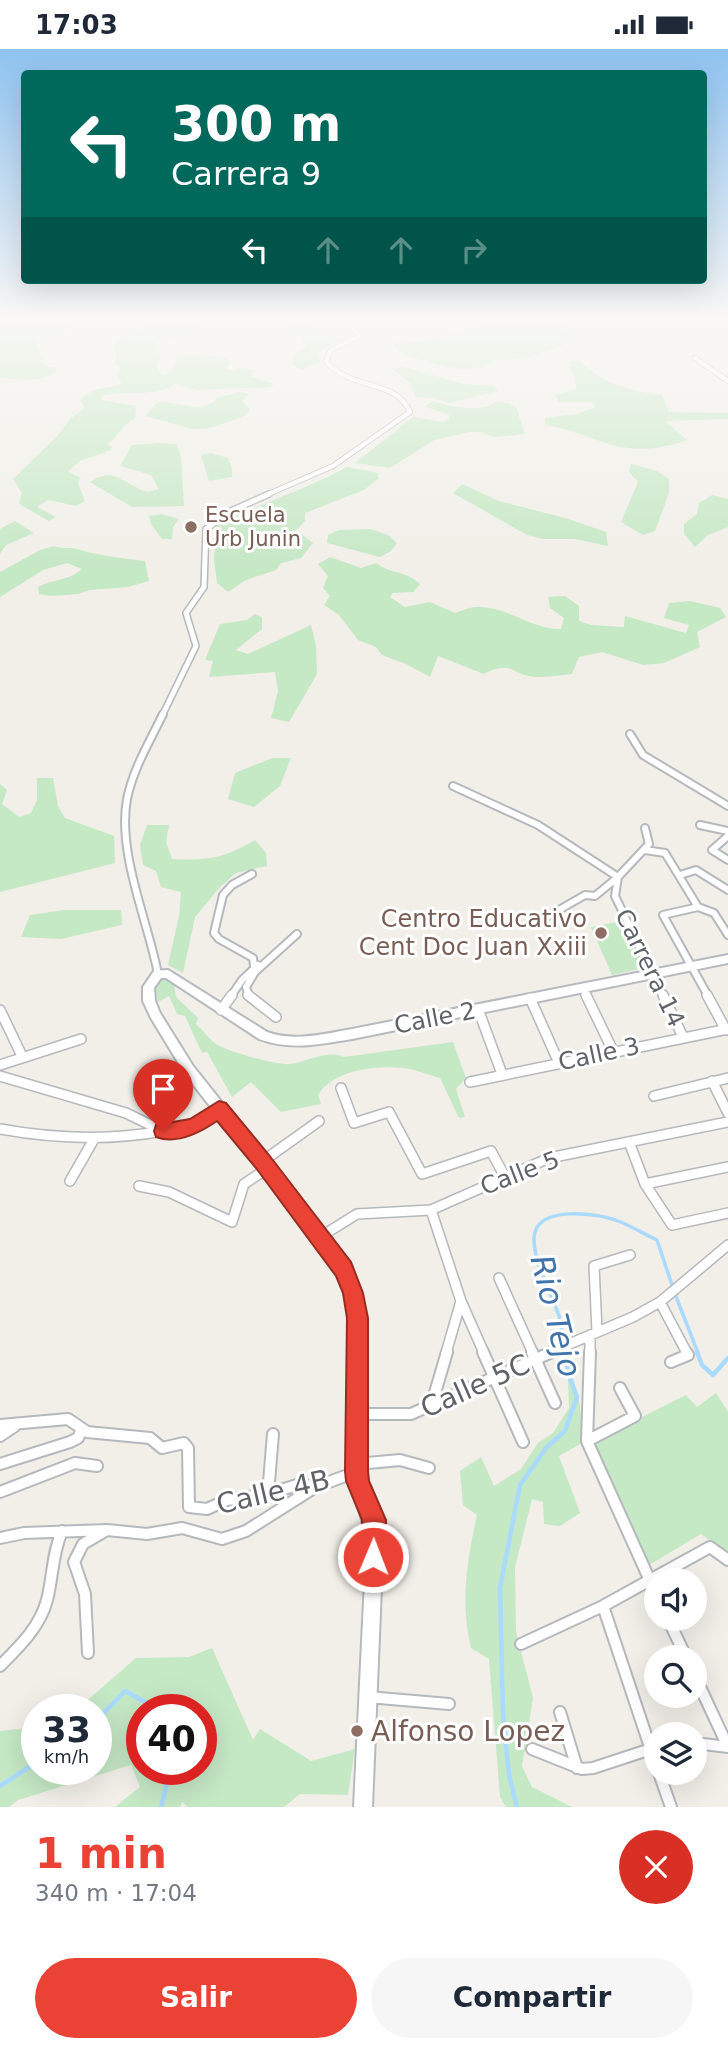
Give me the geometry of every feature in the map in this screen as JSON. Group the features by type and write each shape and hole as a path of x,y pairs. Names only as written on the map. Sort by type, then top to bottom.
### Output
{"street":[{"path":"363,1807 375,1539 374,1520 358,1481 358,1318 353,1293 344,1269 189,1070 155,1015 149,1001 148,986 158,974 126,831 126,805 131,782 196,646 186,613 204,587 206,529 214,521 326,470 411,412 407,403"},
{"path":"630,734 643,755 728,806"},
{"path":"453,786 538,825 618,877 595,896 585,895 545,918"},
{"path":"700,825 728,831"},
{"path":"645,828 649,844 645,850 665,853 698,907"},
{"path":"728,836 712,850 728,860"},
{"name":"Carrera 14","path":"645,850 618,877 615,896 683,1037"},
{"path":"680,874 696,870 728,890"},
{"path":"252,874 223,893 219,900 220,912 214,933 219,939 253,958 254,967"},
{"path":"727,1030 663,915 698,907 715,913 728,936"},
{"path":"276,1017 246,991 249,981 264,963 297,934"},
{"name":"Calle 2","path":"158,974 174,977 221,1010 274,1041 352,1034 728,959"},
{"path":"221,1010 254,967 264,963"},
{"path":"583,988 613,1051"},
{"path":"530,998 559,1063"},
{"path":"478,1009 502,1074"},
{"path":"0,1010 22,1056"},
{"name":"Calle 3","path":"470,1082 727,1030"},
{"path":"0,1065 81,1039"},
{"path":"2,1078 125,1113 163,1131"},
{"path":"654,1096 728,1078"},
{"path":"712,1081 728,1113"},
{"path":"341,1088 354,1123 389,1112 422,1174 491,1151 505,1177"},
{"path":"0,1129 38,1137 137,1137 193,1127 219,1109"},
{"path":"139,1186 169,1192 232,1222 244,1185 319,1121"},
{"name":"Calle 5","path":"319,1237 357,1214 431,1210 549,1158 728,1122"},
{"path":"70,1181 94,1139"},
{"path":"629,1142 645,1184 672,1225 728,1213"},
{"path":"645,1184 728,1167"},
{"path":"431,1210 461,1301 523,1442"},
{"name":"Calle 5C","path":"357,1414 411,1414 634,1317 662,1300 728,1245"},
{"path":"630,1255 594,1266 594,1334 587,1441 644,1568"},
{"path":"499,1278 555,1403"},
{"path":"662,1300 688,1355 671,1362"},
{"path":"432,1403 461,1301"},
{"path":"587,1441 635,1416 620,1388"},
{"path":"0,1425 68,1419 82,1429 78,1438 70,1442 0,1464"},
{"path":"0,1436 19,1424"},
{"name":"Calle 4B","path":"82,1429 104,1435 150,1438 162,1448 187,1444 189,1507 207,1509 226,1500 268,1494 297,1485 318,1486 357,1468 400,1460 429,1468"},
{"path":"268,1494 273,1434"},
{"path":"0,1492 75,1463 97,1466"},
{"path":"0,1538 24,1533 61,1531 107,1530 147,1534 182,1528 222,1539 246,1531 318,1486"},
{"path":"88,1653 84,1588 81,1572 74,1562 83,1544 107,1530"},
{"path":"0,1666 23,1643 41,1615 47,1598 53,1550 61,1531"},
{"path":"673,1568 710,1547 728,1560"},
{"path":"521,1644 644,1584"},
{"path":"603,1606 644,1722"},
{"path":"368,1697 449,1705"},
{"path":"707,1702 728,1747"},
{"path":"560,1712 577,1768"},
{"path":"707,1744 728,1747"},
{"path":"532,1749 577,1768 593,1768 644,1745"},
{"path":"663,1785 671,1807"}],"green space":[{"path":"82,403 136,406 135,418 108,444 112,447 111,450 80,461 68,471 80,478 78,483 85,501 76,506 48,500 37,507 56,517 49,521 19,504 22,493 13,479 59,434 70,419 85,408"},
{"path":"157,403 205,406 212,403 244,403 250,410 242,417 207,429 193,429 145,416"},
{"path":"441,403 465,408 509,403 516,407 525,434 494,437 481,432 470,432 434,440 390,468 355,463 413,417 443,422 450,419 449,415 424,406"},
{"path":"593,403 665,403 669,412 728,413 728,419 665,421 687,440 645,449 613,445 545,425 545,418 577,414 595,407"},
{"path":"177,444 181,457 184,506 132,507 90,482 112,476 147,492 159,489 151,475 120,466 132,445"},
{"path":"211,453 228,458 232,477 209,481 201,455"},
{"path":"631,464 657,471 669,479 669,493 655,531 643,535 621,522 638,482 629,472"},
{"path":"347,467 378,473 378,479 364,490 305,513 305,521 296,530 313,543 301,558 281,563 276,570 246,580 228,592 217,583 214,559 217,525"},
{"path":"462,484 499,501 606,532 608,546 575,539 543,539 527,535 453,493"},
{"path":"712,495 728,499 728,527 708,535 695,547 684,534 684,524 697,514 699,503"},
{"path":"161,514 179,519 173,527 172,539 162,539 151,524 149,516"},
{"path":"15,521 34,533 6,545 0,554 0,529"},
{"path":"370,529 388,535 397,543 391,551 380,557 327,543 328,535 339,530"},
{"path":"54,546 145,561 149,581 128,587 90,590 78,594 39,594 38,587 73,575 82,569 67,563 43,570 0,597 0,572 40,550"},
{"path":"330,557 361,568 376,563 414,579 420,584 413,592 393,593 390,597 405,607 430,602 455,613 474,607 487,607 540,626 561,629 564,618 550,608 548,597 565,596 579,606 579,621 591,625 624,627 625,616 686,633 689,625 664,618 669,603 690,601 720,608 726,617 697,632 700,647 664,663 643,665 602,652 579,657 572,674 537,677 507,668 484,674 438,656 430,677 382,655 376,647 358,640 339,615 324,605 330,596 323,588 328,576 318,564"},
{"path":"255,614 262,617 262,629 236,650 248,654 311,625 316,646 317,674 289,722 271,718 278,691 275,672 209,677 213,661 205,660 220,624 247,620"},
{"path":"272,758 291,758 280,786 254,807 228,799 235,773"},
{"path":"37,778 53,778 58,806 65,818 114,836 115,863 0,892 0,784 7,790 2,804 19,817 31,813 37,800"},
{"path":"147,825 169,825 166,842 172,859 215,857 255,840 266,853 267,866 236,873 220,887 195,917 183,973 168,965 179,916 181,892 161,887 156,871 143,865 140,845"},
{"path":"64,910 121,910 122,925 61,939 21,937 30,915"},
{"path":"622,921 644,968 612,975 591,927"},
{"path":"165,978 174,984 176,997 198,1018 196,1024 213,1042 264,1060 290,1064 331,1054 344,1057 453,1042 466,1078 456,1089 465,1117 459,1118 440,1078 403,1068 380,1067 344,1075 334,1080 318,1095 321,1104 281,1112 251,1082 232,1097 207,1052 202,1053 185,1016 177,1014 169,996 158,1002 155,988 158,980"},
{"path":"568,1378 579,1400 582,1443 559,1456 580,1513 560,1526 544,1524 543,1502 532,1499 515,1567 516,1632 533,1698 522,1766 532,1787 572,1807 506,1807 500,1797 489,1659 471,1648 468,1631 466,1581 477,1515 463,1505 460,1471 481,1457 494,1486 521,1469 538,1443 553,1433 569,1408"},
{"path":"716,1393 728,1412 728,1554 701,1534 649,1565 592,1442 686,1395 697,1407"},
{"path":"212,1648 253,1740 260,1729 311,1761 355,1749 348,1795 300,1794 284,1807 188,1807 182,1802 180,1807 115,1807 139,1785 217,1785 217,1694 126,1694 126,1767 112,1771 112,1694 94,1694 136,1658 189,1657"},
{"path":"21,1729 21,1785 66,1785 18,1800 9,1807 0,1807 0,1731"}],"waterway":[{"name":"Rio Tejo","path":"565,1353 559,1316 535,1249 537,1228 544,1220 568,1214 609,1218 657,1240 673,1288"},
{"name":"Rio Tejo","path":"675,1294 698,1353"},
{"name":"Rio Tejo","path":"517,1807 509,1775 503,1714 500,1588 520,1485 546,1448 565,1431 577,1397 568,1372 565,1352"},
{"name":"Rio Tejo","path":"697,1352 702,1365 713,1375 728,1358"},
{"name":"Rio Tejo","path":"112,1704 125,1691 130,1694"},
{"name":"Rio Tejo","path":"0,1786 21,1772"},
{"name":"Rio Tejo","path":"161,1807 167,1785"}],"place":[{"name":"Escuela Urb Junin","path":"191,527"},
{"name":"Centro Educativo Cent Doc Juan Xxiii","path":"601,933"},
{"name":"Alfonso Lopez","path":"357,1731"}],"route":[{"path":"163,1131 193,1127 219,1109 344,1269 358,1318 357,1471 358,1481 374,1520 373,1557"}]}
